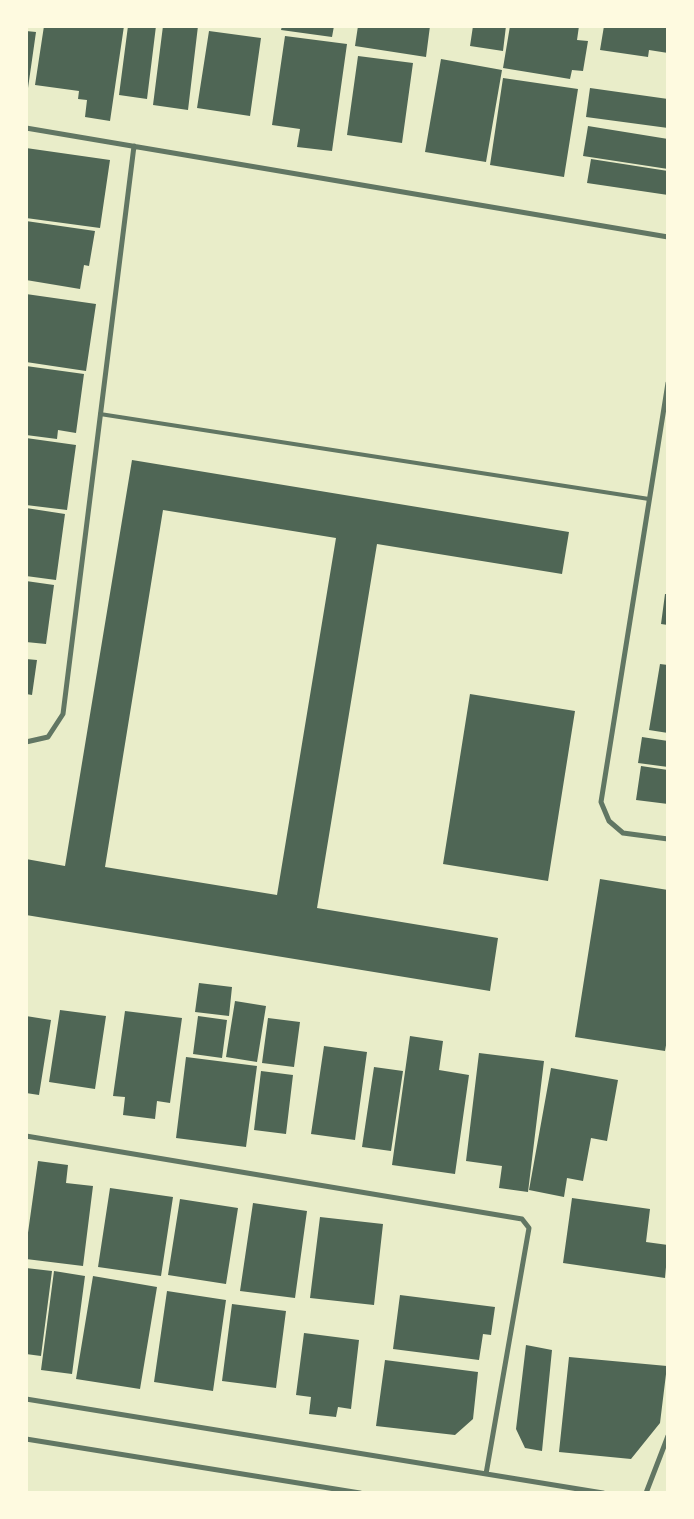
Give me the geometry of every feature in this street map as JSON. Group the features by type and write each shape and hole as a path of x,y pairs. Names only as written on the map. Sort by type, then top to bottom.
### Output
{"street":[{"path":"26,128 668,237"},
{"path":"26,742 48,737 62,714 134,146"},
{"path":"668,383 601,802 609,822 623,833 668,840"},
{"path":"26,1136 522,1219 529,1228 486,1474"},
{"path":"26,1399 603,1493"},
{"path":"646,1493 668,1436"},
{"path":"26,1439 360,1493"}],"lane":[{"path":"100,414 649,499"}],"building":[{"path":"44,26 124,26 110,121 85,117 87,100 78,99 79,91 35,85"},
{"path":"128,26 156,26 147,99 119,95"},
{"path":"163,26 198,26 188,110 153,105"},
{"path":"282,26 334,26 332,37 281,30"},
{"path":"358,26 430,26 426,57 355,46"},
{"path":"473,26 506,26 503,51 470,46"},
{"path":"510,26 579,26 577,40 588,41 583,71 572,70 570,79 503,68"},
{"path":"604,26 668,26 668,53 649,50 648,57 600,50"},
{"path":"26,31 36,32 27,95 26,95"},
{"path":"209,31 261,38 250,116 197,108"},
{"path":"285,36 347,44 332,151 297,147 300,129 272,125"},
{"path":"358,56 413,63 402,143 347,135"},
{"path":"441,59 502,70 486,162 425,152"},
{"path":"503,78 578,89 564,177 490,165"},
{"path":"590,88 668,99 668,128 586,117"},
{"path":"588,126 668,139 668,169 583,156"},
{"path":"26,148 110,160 100,228 26,218"},
{"path":"591,159 668,171 668,195 587,183"},
{"path":"26,221 95,231 89,266 84,265 80,289 26,280"},
{"path":"26,294 96,304 86,371 26,362"},
{"path":"26,366 84,374 76,433 58,430 57,439 26,435"},
{"path":"26,438 76,445 67,510 26,505"},
{"path":"132,460 569,532 562,574 377,544 317,908 498,938 490,991 26,915 26,859 65,866","holes":["163,510 336,538 277,895 105,867"]},
{"path":"26,508 65,514 56,580 26,576"},
{"path":"26,581 54,585 46,644 26,642"},
{"path":"665,594 668,594 668,625 661,624"},
{"path":"26,659 37,660 32,695 26,694"},
{"path":"660,664 668,665 668,733 649,730"},
{"path":"470,694 575,711 548,881 443,864"},
{"path":"642,737 668,741 668,767 638,763"},
{"path":"641,766 668,770 668,804 636,800"},
{"path":"600,879 668,890 668,1034 665,1051 575,1037"},
{"path":"199,983 232,987 229,1016 195,1012"},
{"path":"235,1001 266,1006 257,1062 226,1057"},
{"path":"60,1010 106,1016 95,1089 49,1082"},
{"path":"125,1011 182,1018 170,1103 157,1101 155,1119 123,1115 125,1097 113,1096"},
{"path":"26,1016 51,1020 39,1095 26,1093"},
{"path":"198,1016 227,1020 222,1058 193,1054"},
{"path":"268,1018 300,1022 294,1067 262,1063"},
{"path":"410,1036 443,1041 439,1070 469,1075 455,1174 392,1165"},
{"path":"324,1046 367,1052 355,1140 311,1134"},
{"path":"479,1053 544,1061 528,1192 499,1188 502,1166 466,1161"},
{"path":"186,1057 257,1066 246,1147 176,1138"},
{"path":"374,1067 403,1071 391,1151 362,1147"},
{"path":"551,1068 618,1080 607,1141 591,1138 583,1181 567,1178 564,1197 529,1190"},
{"path":"261,1071 293,1075 286,1134 254,1130"},
{"path":"38,1161 68,1165 66,1183 93,1186 83,1266 26,1259"},
{"path":"110,1188 173,1197 161,1276 98,1267"},
{"path":"572,1198 650,1209 646,1242 668,1245 665,1278 563,1263"},
{"path":"180,1199 238,1208 226,1284 168,1275"},
{"path":"253,1203 307,1211 295,1298 240,1291"},
{"path":"320,1217 383,1224 374,1305 310,1298"},
{"path":"26,1268 52,1271 41,1356 26,1354"},
{"path":"54,1271 85,1276 72,1374 41,1370"},
{"path":"93,1276 157,1287 140,1389 76,1379"},
{"path":"167,1291 226,1300 213,1391 154,1382"},
{"path":"400,1295 495,1307 491,1335 483,1334 479,1360 393,1349"},
{"path":"232,1304 286,1311 276,1388 222,1381"},
{"path":"304,1333 359,1340 351,1409 338,1407 336,1417 309,1414 311,1397 296,1395"},
{"path":"526,1345 552,1350 542,1451 525,1448 516,1429"},
{"path":"569,1357 667,1366 660,1423 631,1459 559,1452"},
{"path":"385,1360 478,1372 473,1419 455,1435 376,1426"}]}
